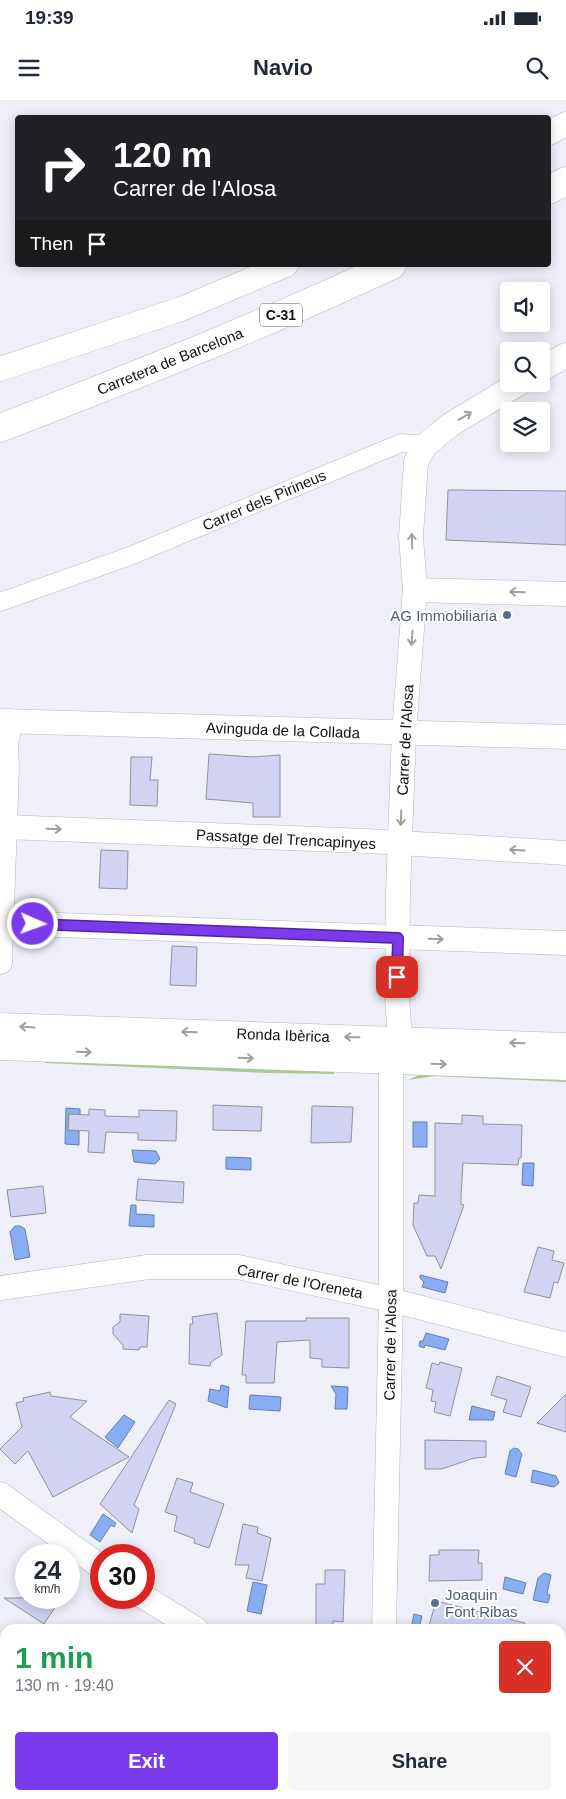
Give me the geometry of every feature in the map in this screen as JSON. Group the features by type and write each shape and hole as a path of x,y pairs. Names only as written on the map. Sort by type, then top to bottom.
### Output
{"highway":[{"path":"551,189 566,181"},
{"name":"Carretera de Barcelona","path":"0,428 169,363 326,296 388,267"}],"street":[{"path":"551,132 566,124"},
{"path":"0,369 181,309 281,267"},
{"path":"550,364 566,354"},
{"path":"426,445 450,425 505,392"},
{"name":"Carrer dels Pirineus","path":"0,602 130,556 401,443 426,445"},
{"name":"Carrer de l'Alosa","path":"400,1038 397,997 400,843 404,733 415,590 411,537 416,462 426,445"},
{"path":"415,590 566,594"},
{"path":"0,962 5,827 6,721"},
{"name":"Avinguda de la Collada","path":"6,721 566,737"},
{"name":"Passatge del Trencapinyes","path":"5,827 400,843 566,853"},
{"path":"2,923 566,943"},
{"name":"Ronda Ibèrica","path":"0,1025 566,1045"},
{"name":"Ronda Ibèrica","path":"0,1048 323,1061 566,1068"},
{"name":"Carrer de l'Alosa","path":"384,1624 391,1300 391,1062"},
{"name":"Carrer de l'Oreneta","path":"0,1288 148,1267 238,1267 391,1300 566,1345"},
{"path":"0,1494 90,1559"},
{"path":"155,1603 188,1624"}],"green space":[{"path":"46,1057 334,1069 334,1074 267,1073 45,1063"},
{"path":"432,1072 566,1077 566,1082 435,1076 408,1080"}],"water":[{"path":"66,1108 80,1109 80,1115 69,1115 68,1130 79,1131 79,1145 65,1144"},
{"path":"413,1122 427,1122 427,1147 413,1147"},
{"path":"132,1150 156,1151 160,1159 155,1164 134,1162"},
{"path":"226,1157 251,1158 251,1170 226,1169"},
{"path":"523,1163 534,1163 533,1186 522,1185"},
{"path":"131,1205 136,1205 136,1214 154,1215 154,1227 129,1226"},
{"path":"15,1226 25,1229 30,1257 15,1260 10,1232"},
{"path":"420,1275 448,1282 445,1293 422,1287 424,1282"},
{"path":"426,1333 449,1339 445,1350 425,1345 424,1348 419,1346"},
{"path":"221,1385 229,1387 227,1408 208,1401 210,1389 220,1391"},
{"path":"331,1386 348,1387 347,1409 335,1409 336,1394"},
{"path":"250,1395 281,1397 280,1411 249,1409"},
{"path":"472,1406 495,1412 493,1420 469,1420"},
{"path":"124,1415 135,1422 118,1448 105,1437"},
{"path":"514,1448 518,1449 522,1454 516,1477 505,1474 510,1451"},
{"path":"533,1470 556,1476 559,1483 554,1487 531,1482"},
{"path":"103,1514 116,1523 114,1527 111,1525 100,1542 90,1535"},
{"path":"544,1573 551,1575 547,1594 550,1595 548,1603 533,1600 538,1578"},
{"path":"505,1577 526,1583 523,1594 503,1589"},
{"path":"253,1582 267,1585 261,1614 247,1611"},
{"path":"414,1614 422,1616 420,1624 412,1624"}],"building":[{"path":"448,490 566,491 566,545 446,540"},
{"path":"209,754 253,757 280,755 280,817 253,817 253,803 206,799"},
{"path":"131,757 152,757 150,780 158,780 157,806 130,805"},
{"path":"101,850 128,851 127,889 99,888"},
{"path":"172,946 197,947 196,986 170,985"},
{"path":"213,1105 262,1107 261,1131 213,1130"},
{"path":"312,1106 353,1107 351,1142 311,1143"},
{"path":"89,1109 105,1110 105,1116 139,1117 139,1110 177,1111 176,1141 138,1140 138,1133 106,1132 104,1153 88,1152 89,1131 68,1130 69,1114 89,1115"},
{"path":"462,1115 483,1116 483,1124 522,1125 521,1158 519,1158 518,1165 463,1163 461,1204 464,1205 441,1269 435,1256 427,1256 413,1225 414,1203 418,1203 419,1195 435,1196 435,1123 462,1124"},
{"path":"138,1179 184,1182 183,1203 136,1200"},
{"path":"43,1186 46,1213 11,1217 7,1190"},
{"path":"538,1247 554,1251 552,1260 564,1263 558,1283 554,1282 550,1298 524,1292"},
{"path":"217,1313 222,1355 211,1362 210,1366 189,1364 190,1324 193,1324 192,1317"},
{"path":"120,1314 149,1316 147,1347 140,1347 139,1350 123,1349 123,1345 113,1334 113,1327 120,1322"},
{"path":"306,1318 349,1318 349,1368 322,1367 322,1359 310,1358 310,1340 277,1342 274,1383 246,1383 246,1375 242,1375 246,1321 306,1321"},
{"path":"440,1362 462,1368 450,1416 434,1412 436,1402 431,1401 433,1390 426,1388 432,1363 439,1365"},
{"path":"497,1376 531,1387 521,1417 503,1412 507,1400 491,1395"},
{"path":"50,1392 51,1396 87,1401 70,1417 129,1457 53,1497 28,1451 15,1464 0,1449 22,1427 16,1403 24,1401 23,1398"},
{"path":"566,1394 566,1432 537,1423"},
{"path":"169,1400 176,1404 134,1505 139,1509 132,1533 100,1504"},
{"path":"425,1440 486,1441 486,1457 474,1458 442,1469 425,1469"},
{"path":"177,1478 193,1483 190,1492 224,1504 209,1548 194,1543 195,1539 174,1531 177,1516 165,1512"},
{"path":"243,1524 258,1527 257,1533 271,1538 262,1581 246,1578 249,1565 235,1565"},
{"path":"439,1550 479,1550 478,1563 482,1563 482,1580 429,1581 430,1555 439,1555"},
{"path":"325,1570 345,1570 343,1622 333,1621 333,1624 316,1624 316,1584 325,1584"},
{"path":"4,1598 15,1598 15,1605"},
{"path":"436,1601 525,1623 525,1624 429,1624"},
{"path":"21,1609 54,1609 44,1624"}],"place":[{"name":"AG Immobiliaria","path":"507,615"},
{"name":"Joaquin Font Ribas","path":"435,1603"}],"route":[{"path":"33,924 398,938 397,977"}]}
